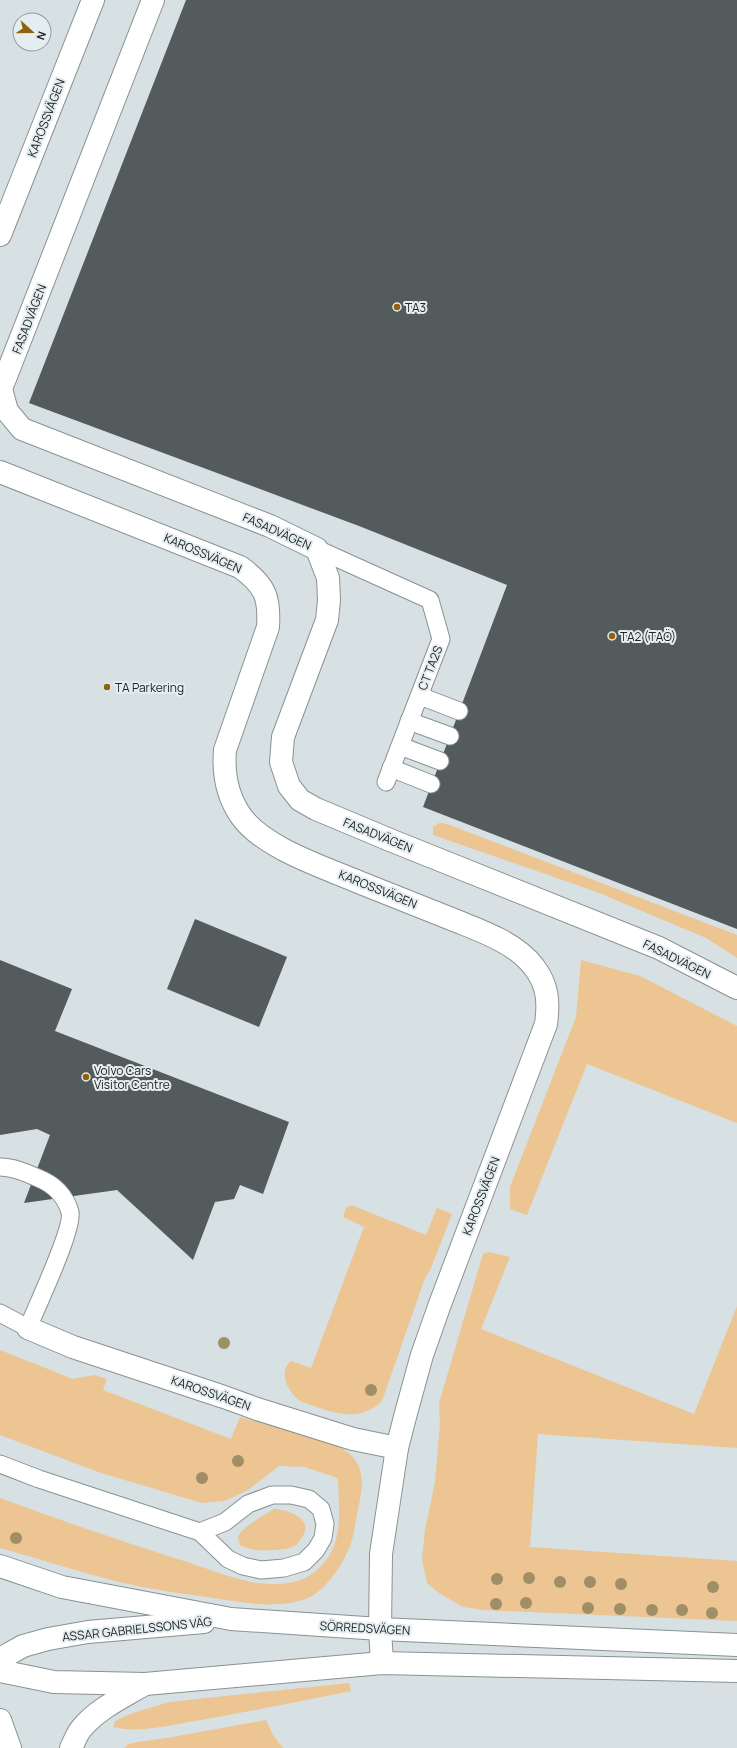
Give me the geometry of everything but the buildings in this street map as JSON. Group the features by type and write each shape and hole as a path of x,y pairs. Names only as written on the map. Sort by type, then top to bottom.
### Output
{"street":[{"name":"KAROSSVÄGEN","path":"0,235 93,0"},
{"name":"FASADVÄGEN","path":"153,0 1,389 7,411 22,429 270,526 317,549 328,578 329,600 327,620 283,737 281,762 289,786 300,800 316,809 390,840 659,948 737,988"},
{"name":"KAROSSVÄGEN","path":"0,472 240,567 249,573 266,592 269,609 266,634 225,750 224,768 226,783 241,817 258,833 290,854 481,931 515,949 533,966 545,986 548,1005 546,1024 422,1355 397,1448 381,1554 380,1629 382,1663"},
{"name":"KAROSSVÄGEN","path":"28,1328 73,1348 257,1409 353,1439 397,1448"},
{"name":"SÖRREDSVÄGEN","path":"0,1566 62,1588 231,1619 380,1629 737,1645"},
{"name":"ASSAR GABRIELSSONS VÄG","path":"0,1659 23,1646 48,1639 88,1632 231,1619"},
{"path":"0,1671 54,1682 145,1684 382,1663 737,1671"},
{"path":"71,1748 81,1729 94,1717 111,1704 145,1684"},
{"path":"0,1720 10,1748"}],"lane":[{"name":"CT TA2S","path":"317,549 430,600 441,639 389,775 432,784"},
{"path":"420,696 459,711"},
{"path":"409,721 450,736"},
{"path":"400,746 440,761"},
{"path":"0,1167 10,1167 44,1180 62,1194 70,1213 68,1233 28,1328"},
{"name":"KAROSSVÄGEN","path":"0,1313 28,1328"},
{"path":"0,1464 46,1481 200,1532 228,1559 243,1566 261,1570 284,1568 304,1562 316,1550 323,1538 325,1524 321,1509 309,1499 291,1495 272,1496 248,1504 225,1522 200,1532"}],"shaded area":[{"path":"439,823 447,824 737,935 737,958 706,938 597,892 433,835 433,827"},
{"path":"581,960 640,976 737,1026 737,1123 587,1064 527,1215 510,1209 510,1187 576,1017"},
{"path":"351,1205 426,1235 437,1208 452,1214 431,1268 425,1278 382,1401 363,1413 343,1414 302,1402 289,1389 286,1383 285,1371 291,1361 311,1368 364,1227 343,1217 346,1208"},
{"path":"489,1252 510,1257 481,1329 694,1414 737,1306 737,1448 538,1434 530,1547 737,1561 737,1621 484,1610 463,1607 439,1593 427,1583 422,1559 425,1530 435,1482 440,1423 439,1403 483,1254"},
{"path":"0,1350 73,1379 94,1375 107,1379 103,1390 231,1439 240,1417 333,1444 343,1449 351,1455 360,1468 362,1485 352,1538 348,1550 335,1574 323,1588 310,1597 287,1603 262,1604 238,1602 131,1585 0,1548 0,1498 113,1538 233,1577 251,1582 283,1584 305,1578 323,1565 335,1543 338,1531 339,1506 338,1479 304,1467 279,1466 248,1490 225,1501 202,1503 101,1473 0,1435"},
{"path":"274,1509 292,1513 303,1521 305,1531 297,1544 286,1549 264,1550 256,1550 240,1545 238,1539 242,1531 247,1526"},
{"path":"349,1683 351,1691 220,1717 145,1729 123,1729 113,1727 115,1721 133,1713 169,1702"},
{"path":"266,1720 273,1735 283,1748 124,1748 129,1744 137,1742"}],"place":[{"name":"TA3","path":"397,307"},
{"name":"TA2 (TAÖ)","path":"612,636"},
{"name":"TA Parkering","path":"107,687"},
{"name":"Volvo Cars Visitor Centre","path":"86,1077"}]}
